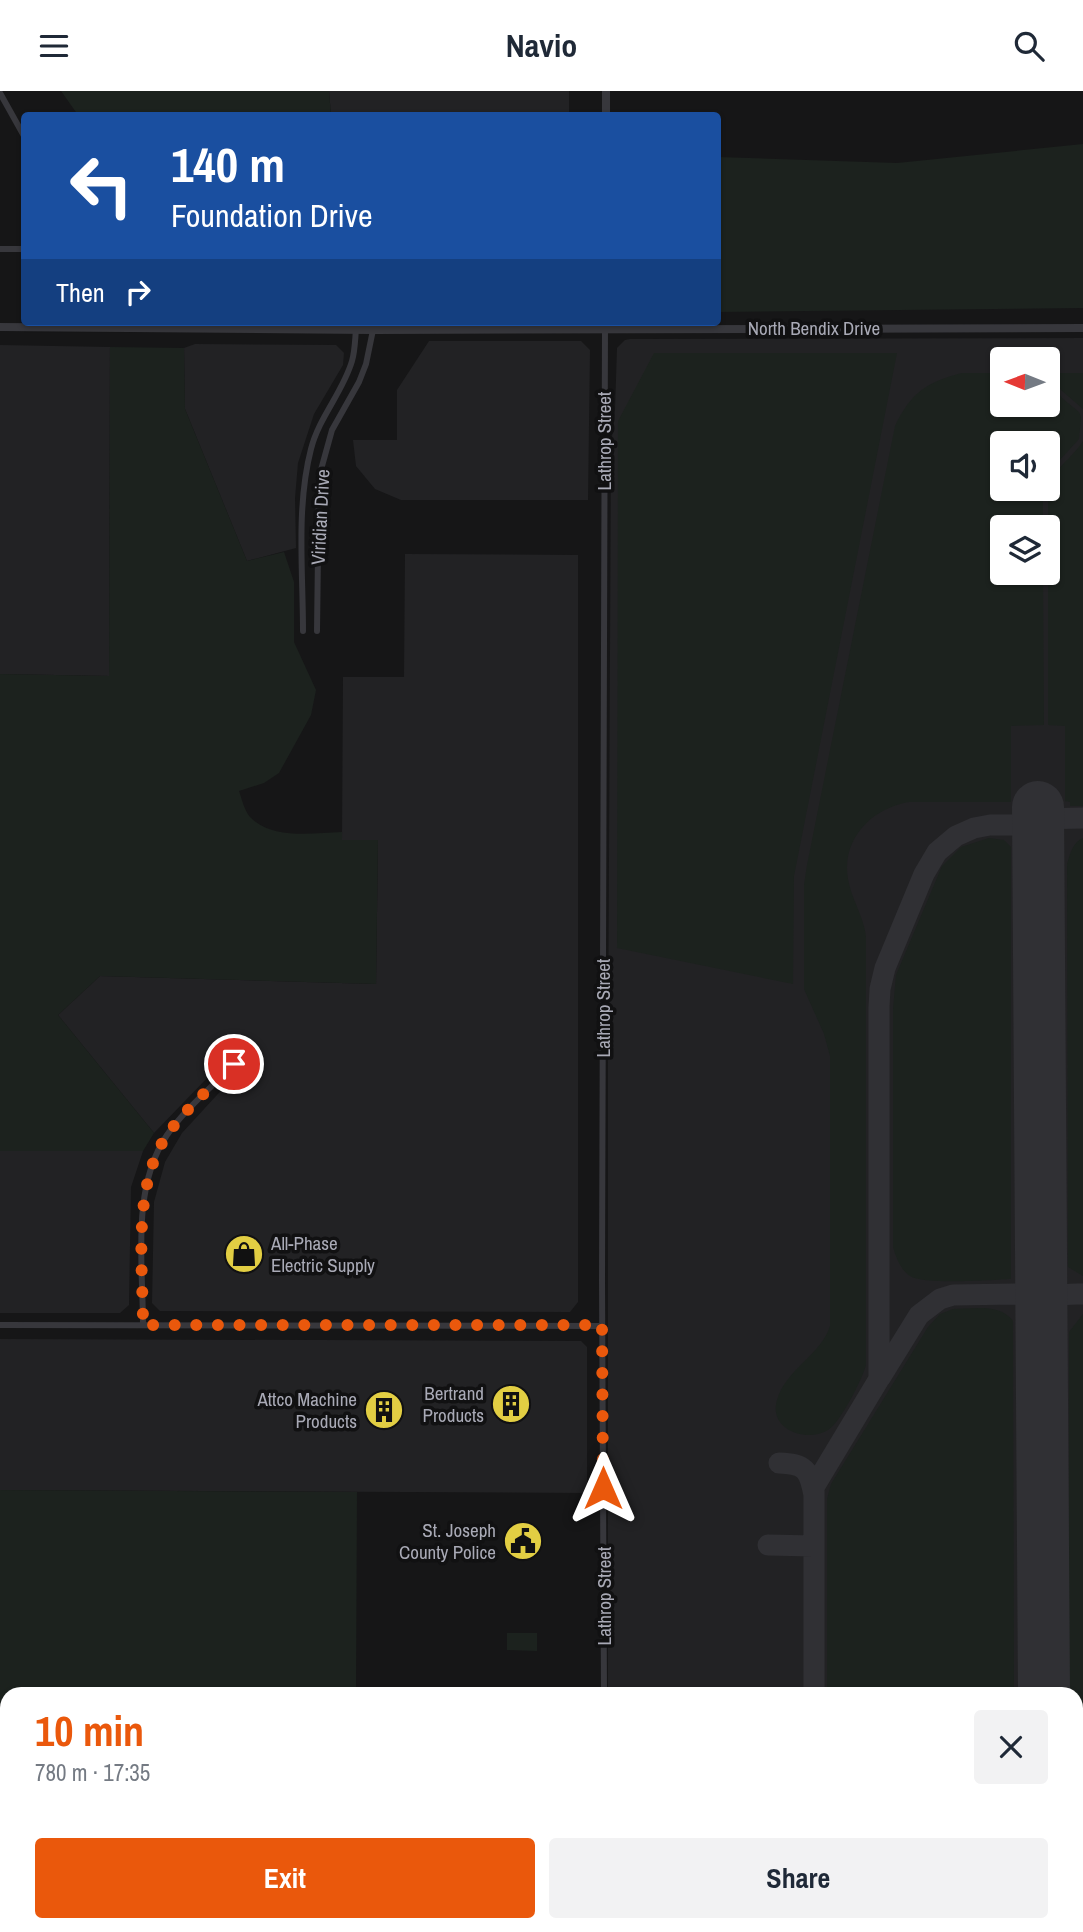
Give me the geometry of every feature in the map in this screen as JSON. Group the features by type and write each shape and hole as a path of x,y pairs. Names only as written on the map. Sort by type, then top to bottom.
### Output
{"street":[{"path":"606,91 606,112"},
{"path":"0,93 21,131"},
{"path":"0,249 21,249"},
{"name":"North Bendix Drive","path":"0,327 144,326"},
{"name":"North Bendix Drive","path":"301,326 373,330 559,326"},
{"name":"Lathrop Street","path":"604,1687 602,1325 605,326"},
{"name":"North Bendix Drive","path":"721,326 1083,328"},
{"name":"Viridian Drive","path":"303,631 303,503 308,463 319,425 347,376 356,330"},
{"name":"Viridian Drive","path":"317,631 319,477 332,431 366,364 373,330"},
{"path":"143,1325 144,1201 151,1167 165,1138 178,1121 234,1064"},
{"path":"0,1325 602,1325"}],"shaded area":[{"path":"61,91 329,91 331,112 76,112"},
{"path":"329,91 569,91 569,112 331,112"},
{"path":"1083,144 1083,308 721,312 721,157 897,163"},
{"path":"1083,338 1083,1687 608,1687 611,446 617,348 630,339"},
{"path":"429,341 581,341 590,350 588,500 401,500 375,489 356,466 353,440 397,440 397,390"},
{"path":"195,344 336,345 344,353 343,365 314,414 298,463 295,498 296,548 247,561 185,409 184,348"},
{"path":"0,345 110,347 109,676 0,674"},
{"path":"110,347 184,348 185,409 247,561 284,552 294,582 294,642 316,690 311,715 279,773 264,783 239,791 250,817 270,829 293,834 342,832 342,840 378,840 376,984 100,976 58,1015 154,1133 143,1151 0,1151 0,674 109,676"},
{"path":"654,353 897,353 794,876 793,984 617,948 618,421"},
{"path":"962,373 990,373 990,417 1060,417 1060,395 1081,417 1079,439 1060,460 1060,431 990,431 990,501 1043,501 1043,515 990,515 990,585 1043,585 1044,725 1011,726 1011,802 909,802 895,805 872,818 862,828 849,851 848,879 866,937 866,1365 850,1401 833,1426 819,1434 800,1434 791,1431 778,1419 777,1400 788,1379 819,1345 830,1326 830,1056 824,1034 804,989 804,885 895,426 914,397 939,380"},
{"path":"1060,373 1083,373 1083,409 1061,390"},
{"path":"1083,441 1083,806 1070,806 1070,802 1065,801 1065,726 1048,725 1048,585 1060,585 1060,515 1048,515 1048,501 1060,501 1060,469"},
{"path":"405,554 578,555 578,1302 570,1312 160,1311 152,1303 154,1202 165,1162 182,1133 239,1071 239,1045 154,1133 58,1015 100,976 376,984 378,840 342,840 343,677 404,677"},
{"path":"989,838 1004,840 1011,847 1011,1279 918,1279 904,1270 893,1247 893,1009 896,975 942,866 961,847"},
{"path":"1083,838 1083,1276 1068,1267 1067,864 1074,845"},
{"path":"0,1151 143,1151 131,1187 129,1305 120,1313 0,1313"},
{"path":"953,1309 994,1309 1008,1315 1013,1321 1014,1687 827,1687 827,1499 831,1484 928,1327 940,1314"},
{"path":"1083,1314 1083,1687 1069,1687 1069,1332"},
{"path":"0,1339 581,1341 587,1347 587,1493 0,1490"},
{"path":"0,1490 357,1492 356,1687 0,1687"},
{"path":"507,1633 537,1633 537,1651 507,1650"}],"taxiway":[{"path":"1038,819 1083,818"},
{"path":"814,1687 814,1487 879,1379 879,1007 885,968 924,874 937,852 956,836 974,828 990,825 1038,825"},
{"path":"880,1378 919,1315 940,1299 953,1295 1016,1294 1027,1297 1043,1325"},
{"path":"1043,1325 1055,1299 1065,1295 1083,1294"},
{"path":"779,1463 795,1465 804,1470 808,1474 814,1495"},
{"path":"768,1545 813,1546"}],"runway":[{"path":"1038,807 1044,1687"}],"place":[{"name":"All-Phase Electric Supply","path":"244,1254"},
{"name":"Bertrand Products","path":"511,1404"},
{"name":"Attco Machine Products","path":"384,1410"},
{"name":"St. Joseph County Police","path":"523,1541"}],"route":[{"path":"234,1064 165,1138 146,1181 143,1325 602,1325 603,1488"}]}
